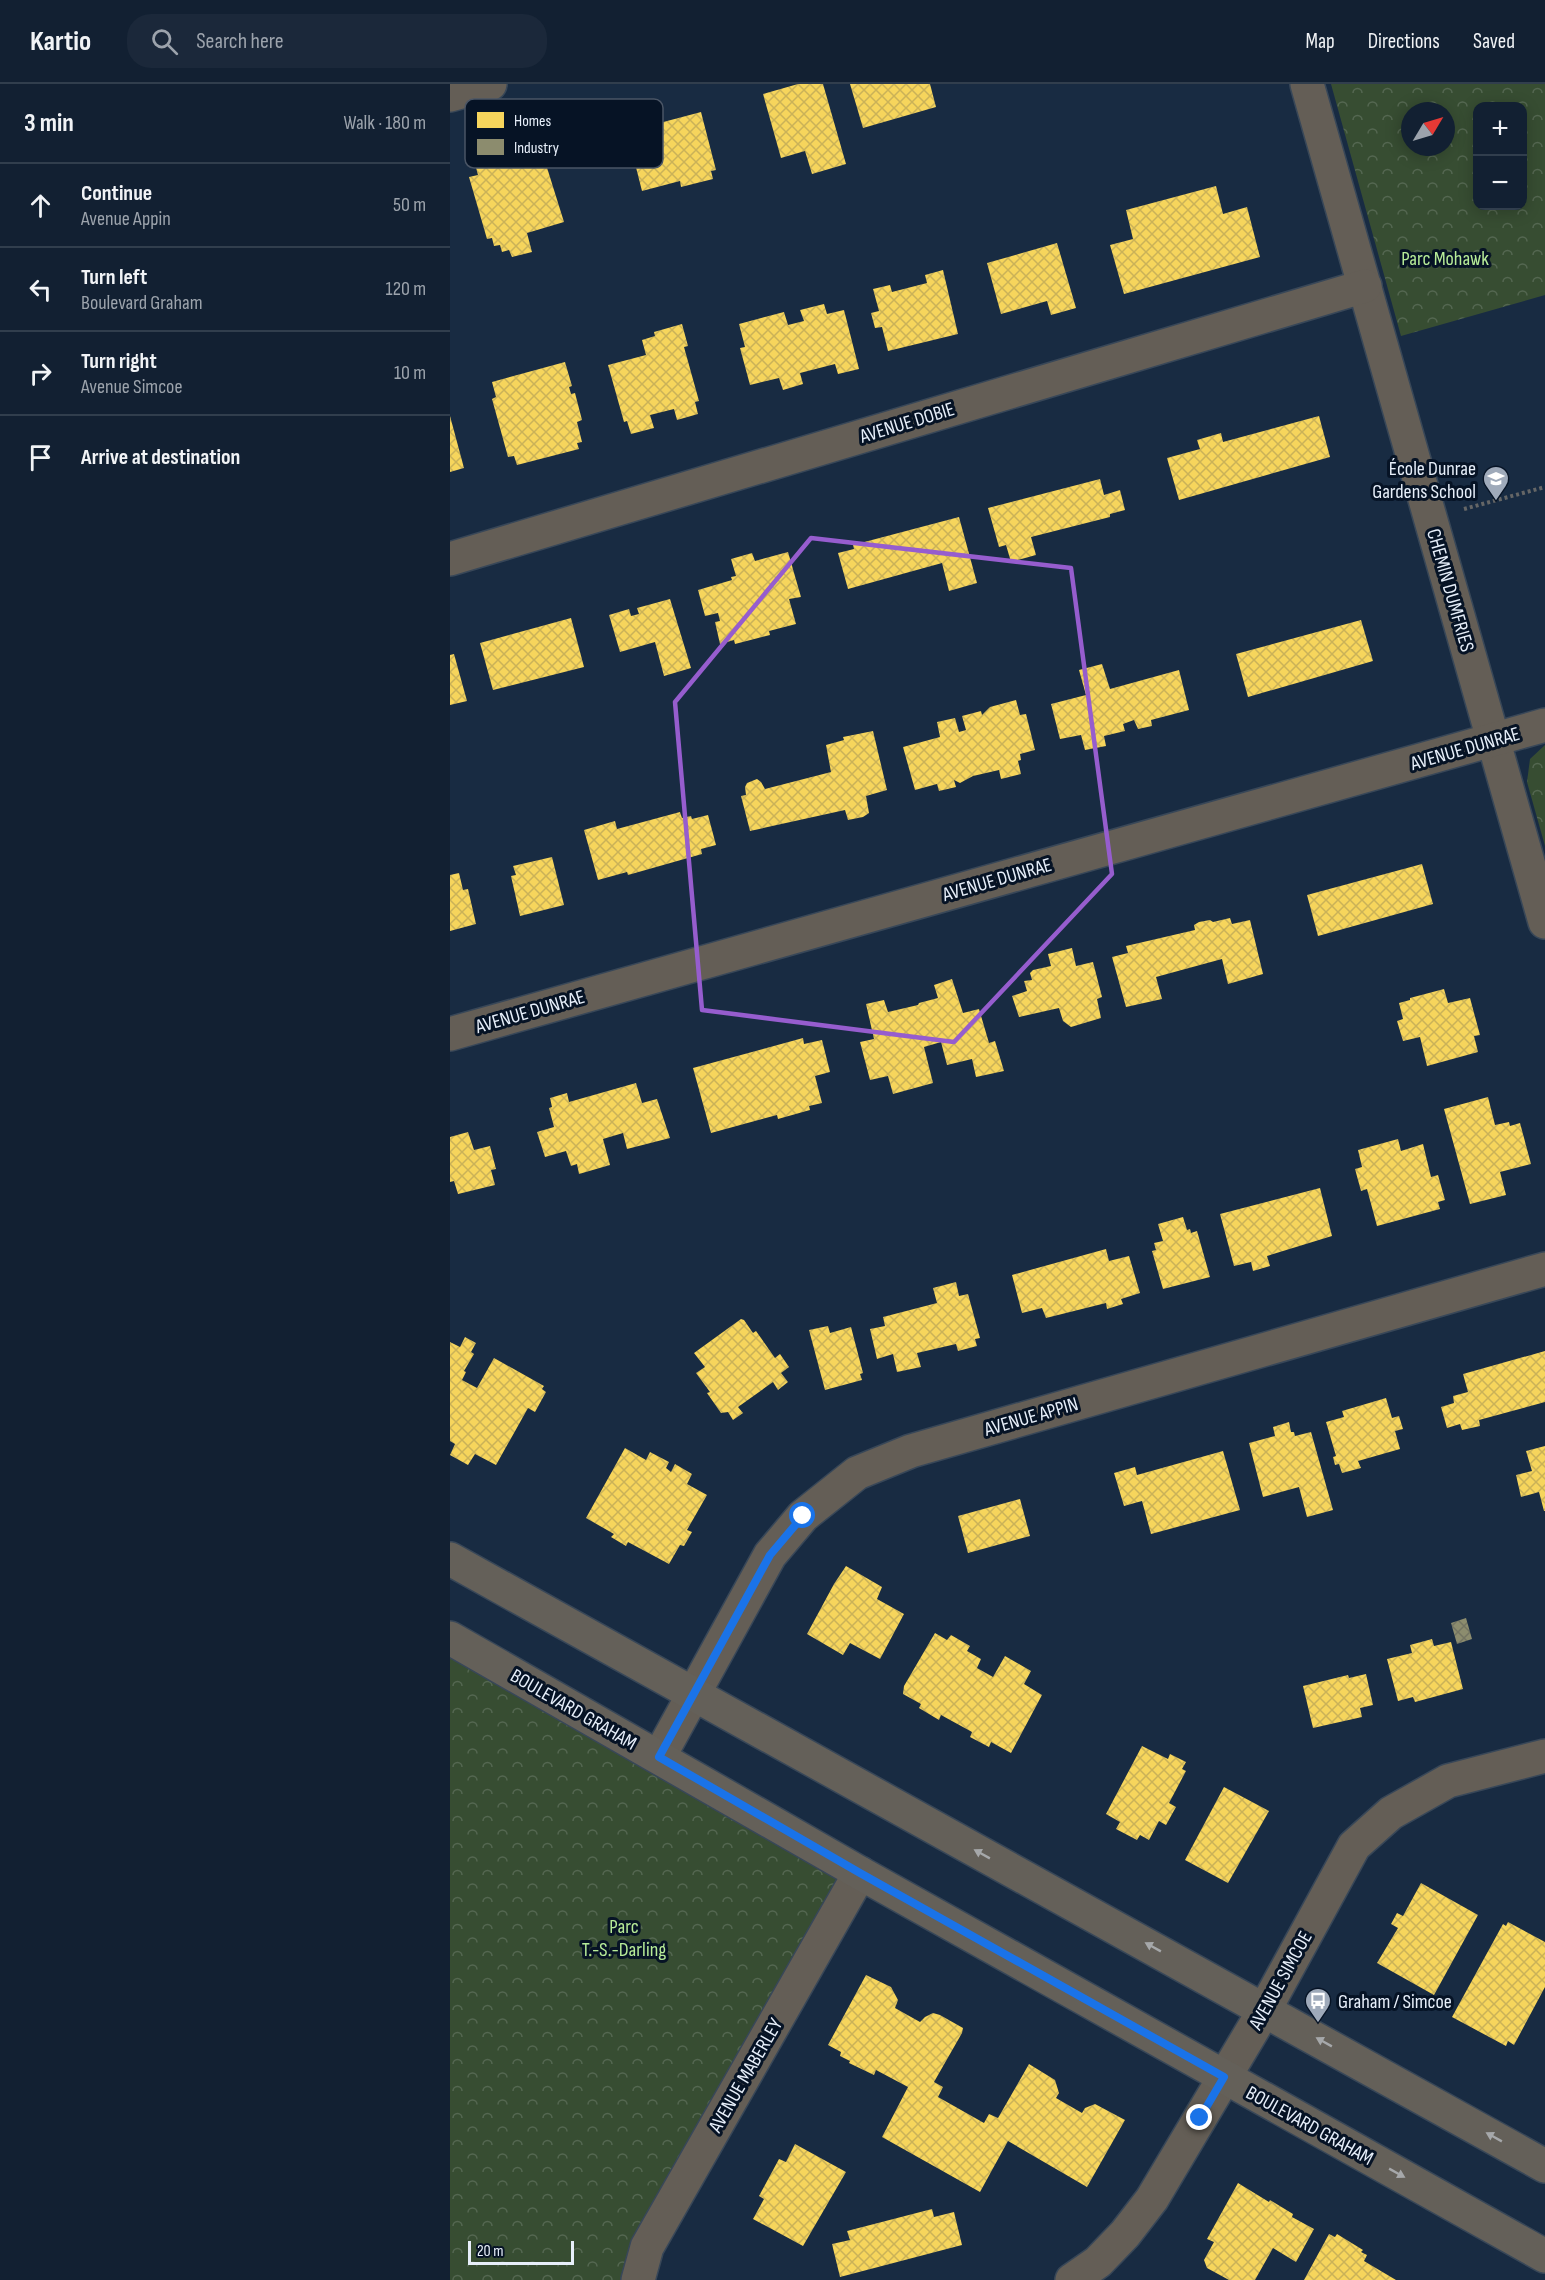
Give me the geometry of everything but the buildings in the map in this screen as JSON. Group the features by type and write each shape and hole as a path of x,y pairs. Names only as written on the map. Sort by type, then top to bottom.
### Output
{"street":[{"path":"450,95 490,84"},
{"name":"CHEMIN DUMFRIES","path":"1307,84 1545,922"},
{"name":"AVENUE DOBIE","path":"450,559 1365,286"},
{"name":"AVENUE DUNRAE","path":"450,1034 1545,725"},
{"name":"AVENUE APPIN","path":"659,1757 770,1555 803,1516 857,1473 911,1451 1545,1269"},
{"path":"450,1559 1545,2166"},
{"name":"BOULEVARD GRAHAM","path":"450,1638 860,1873 1545,2256"},
{"name":"AVENUE SIMCOE","path":"1072,2280 1098,2262 1125,2234 1152,2199 1265,2009 1354,1846 1391,1813 1448,1781 1545,1756"},
{"name":"AVENUE MABERLEY","path":"638,2280 647,2247 860,1873"}],"path":[{"path":"1460,510 1545,487"}],"highlighted area":[{"path":"811,538 1071,568 1112,874 954,1042 702,1010 675,702"}],"green space":[{"name":"Parc Mohawk","path":"1331,84 1545,84 1545,295 1401,336"},
{"path":"1545,745 1545,846 1527,782 1530,759"},
{"name":"Parc T.-S.-Darling","path":"450,1638 860,1873 638,2280 450,2280"}],"place":[{"name":"École Dunrae Gardens School","path":"1496,502"},
{"name":"Graham / Simcoe","path":"1318,2024"}],"route":[{"path":"803,1516 770,1555 659,1757 860,1873 1224,2077 1200,2118"}]}
